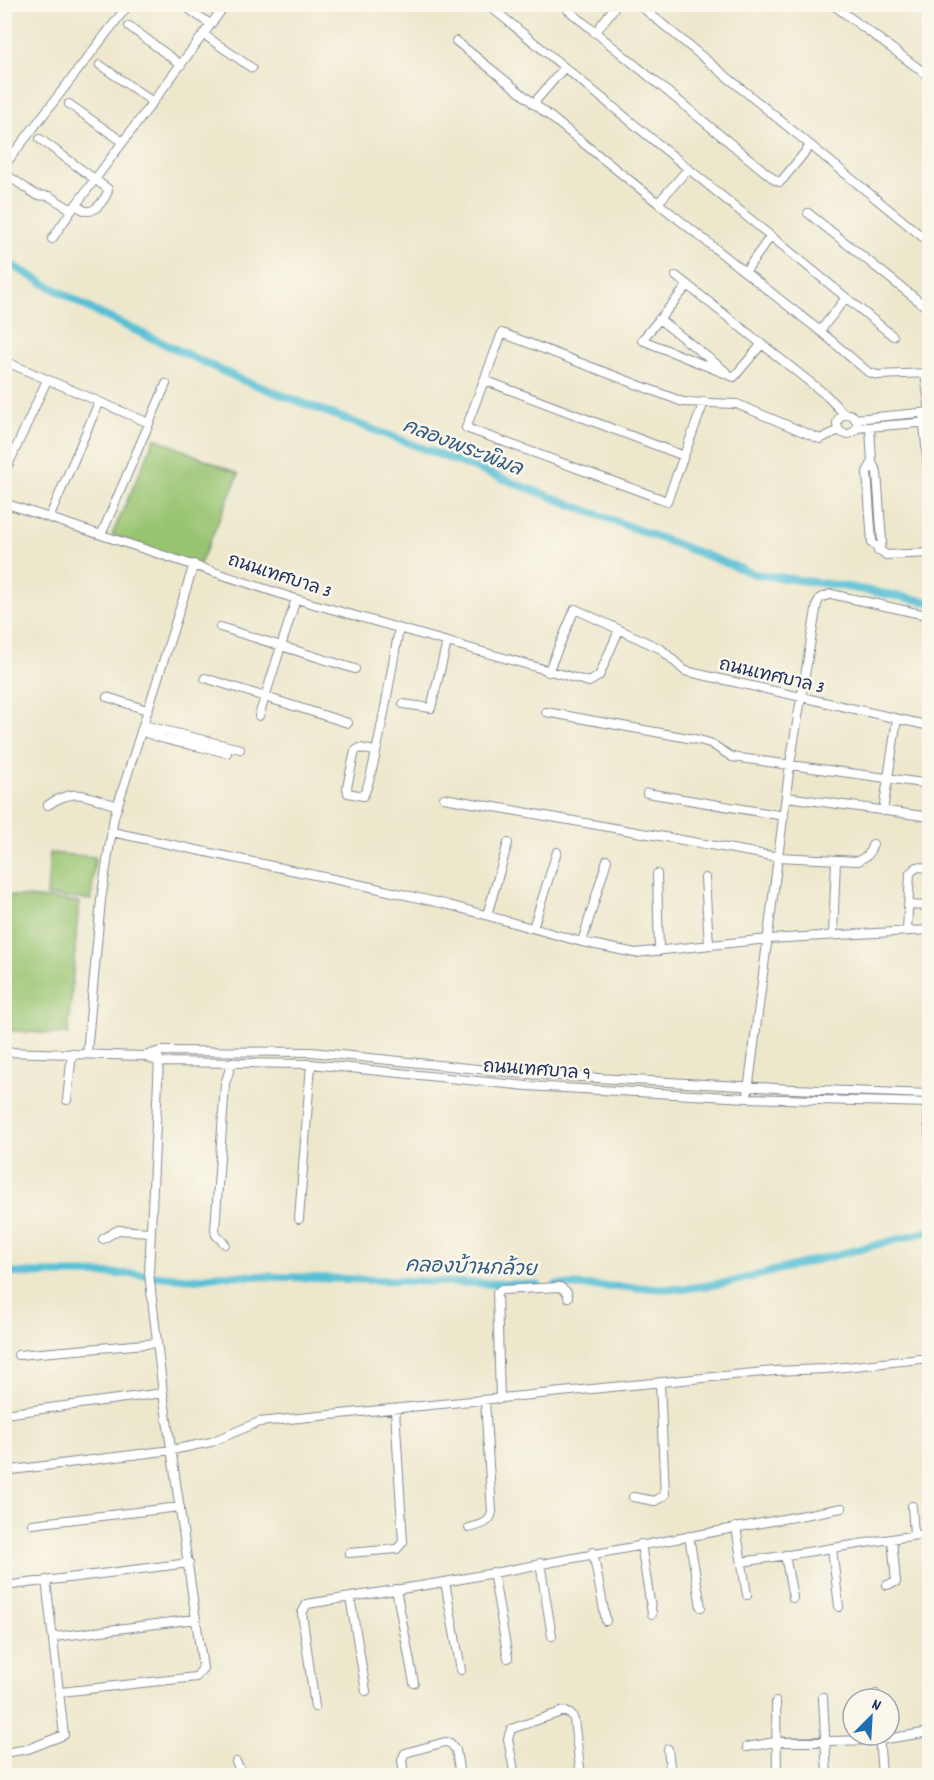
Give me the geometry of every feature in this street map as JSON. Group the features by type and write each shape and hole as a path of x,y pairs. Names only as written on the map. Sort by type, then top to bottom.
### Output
{"street":[{"path":"40,139 108,189 107,194 90,211 74,207 50,196 36,195 6,170 129,4"},
{"path":"182,4 210,24"},
{"path":"52,239 226,4"},
{"path":"487,4 893,336"},
{"path":"561,4 775,180 780,182 810,146"},
{"path":"595,33 617,4"},
{"path":"638,4 930,243"},
{"path":"831,4 930,77"},
{"path":"129,26 181,65"},
{"path":"203,34 252,68"},
{"path":"456,41 820,331 868,372 877,375 927,373 930,490"},
{"path":"100,65 153,102"},
{"path":"533,104 564,68"},
{"path":"69,104 123,142"},
{"path":"658,203 688,169"},
{"path":"808,213 930,310"},
{"path":"745,272 770,237"},
{"path":"676,276 832,400 844,415 856,424 870,427 928,416"},
{"path":"688,285 642,340 734,377"},
{"path":"820,331 845,299"},
{"path":"659,319 734,377"},
{"path":"705,402 668,501 466,428 502,333 683,402 705,402 737,404 820,439 839,430"},
{"path":"734,377 761,345"},
{"path":"4,361 149,423"},
{"path":"4,474 47,380"},
{"path":"484,380 684,456"},
{"path":"102,533 166,384"},
{"path":"50,516 99,402"},
{"path":"839,430 838,421 844,415"},
{"path":"839,430 847,434 856,424 928,416"},
{"path":"870,427 872,463 877,472 874,510 882,542 878,551 890,556 930,553"},
{"name":"ถนนเทศบาล 3","path":"4,503 102,533 296,599 589,682 594,681 619,630"},
{"path":"87,1053 101,900 112,832 147,710 194,564"},
{"path":"747,1098 790,764 820,598 831,594 930,616"},
{"path":"259,716 296,599"},
{"name":"ถนนเทศบาล 3","path":"548,672 575,609 661,649 685,672 930,726"},
{"path":"220,627 355,669"},
{"path":"375,751 360,748 355,751 347,787 348,793 359,796 365,794 375,751 399,629"},
{"path":"403,704 431,708 447,642"},
{"path":"205,678 348,723"},
{"path":"107,697 147,710"},
{"path":"546,712 699,740 710,743 732,757 930,784"},
{"path":"883,811 897,719"},
{"path":"142,728 240,749"},
{"path":"142,728 171,743 197,745 227,753"},
{"path":"648,793 784,816"},
{"path":"48,805 65,794 74,794 118,806"},
{"path":"787,797 930,817"},
{"path":"444,798 778,857 858,861 868,855 873,844"},
{"path":"112,832 371,887 486,915 582,942 635,953 768,939 930,930"},
{"path":"486,915 508,843"},
{"path":"533,928 557,852"},
{"path":"582,942 608,860"},
{"path":"833,935 836,860"},
{"path":"907,931 912,870 930,868"},
{"path":"657,874 659,951"},
{"path":"705,878 709,945"},
{"path":"908,905 930,906"},
{"path":"61,1692 200,1675 203,1668 163,1393 149,1273 160,1051"},
{"name":"ถนนเทศบาล 9","path":"144,1056 160,1051 311,1052 525,1074 929,1100"},
{"name":"ถนนเทศบาล 9","path":"4,1052 144,1056 159,1062 311,1064 527,1086 747,1098 929,1100"},
{"path":"67,1100 72,1053"},
{"path":"225,1244 216,1235 215,1230 225,1084 232,1062"},
{"path":"299,1219 311,1064"},
{"path":"929,1100 930,1142"},
{"path":"103,1239 118,1230 150,1232"},
{"path":"500,1399 497,1293 501,1290 560,1287 567,1292 568,1297"},
{"path":"18,1355 157,1343"},
{"path":"4,1471 172,1450 211,1442 259,1422 930,1358"},
{"path":"633,1497 655,1501 665,1495 660,1383"},
{"path":"4,1414 163,1393"},
{"path":"469,1528 489,1520 492,1512 486,1401"},
{"path":"349,1553 397,1549 403,1542 395,1410"},
{"path":"912,1506 914,1535"},
{"path":"32,1524 180,1507"},
{"path":"315,1707 303,1610 307,1604 445,1582 593,1552 842,1508"},
{"path":"736,1527 747,1595"},
{"path":"742,1562 930,1533"},
{"path":"689,1536 701,1607"},
{"path":"887,1586 896,1582 892,1539"},
{"path":"642,1544 652,1614"},
{"path":"832,1548 839,1607"},
{"path":"593,1552 606,1621"},
{"path":"786,1555 793,1598"},
{"path":"4,1586 189,1563"},
{"path":"540,1563 552,1636"},
{"path":"493,1572 508,1658"},
{"path":"4,1753 28,1749 63,1736 65,1732 46,1580"},
{"path":"445,1582 461,1670"},
{"path":"396,1589 414,1683"},
{"path":"350,1597 366,1691"},
{"path":"54,1636 196,1619"},
{"path":"823,1697 827,1776"},
{"path":"776,1702 777,1776"},
{"path":"515,1776 508,1739 511,1729 564,1711 572,1715 574,1720 581,1776"},
{"path":"901,1735 930,1732"},
{"path":"747,1747 775,1742 841,1739"},
{"path":"404,1776 402,1760 405,1753 445,1742 450,1743 456,1750 460,1776"},
{"path":"881,1747 882,1776"},
{"path":"668,1749 671,1776"},
{"path":"236,1762 244,1776"}],"green space":[{"path":"155,438 239,474 199,566 112,535"},
{"path":"50,853 95,857 91,900 47,896"},
{"path":"5,895 79,902 68,1035 5,1030"}],"waterway":[{"name":"คลองพระพิมล","path":"4,261 96,312 242,380 755,574 842,586 930,602"},
{"name":"คลองบ้านกล้วย","path":"556,1285 682,1289 731,1282 930,1231"},
{"name":"คลองบ้านกล้วย","path":"4,1273 133,1274 196,1279 223,1275 538,1285"}]}
